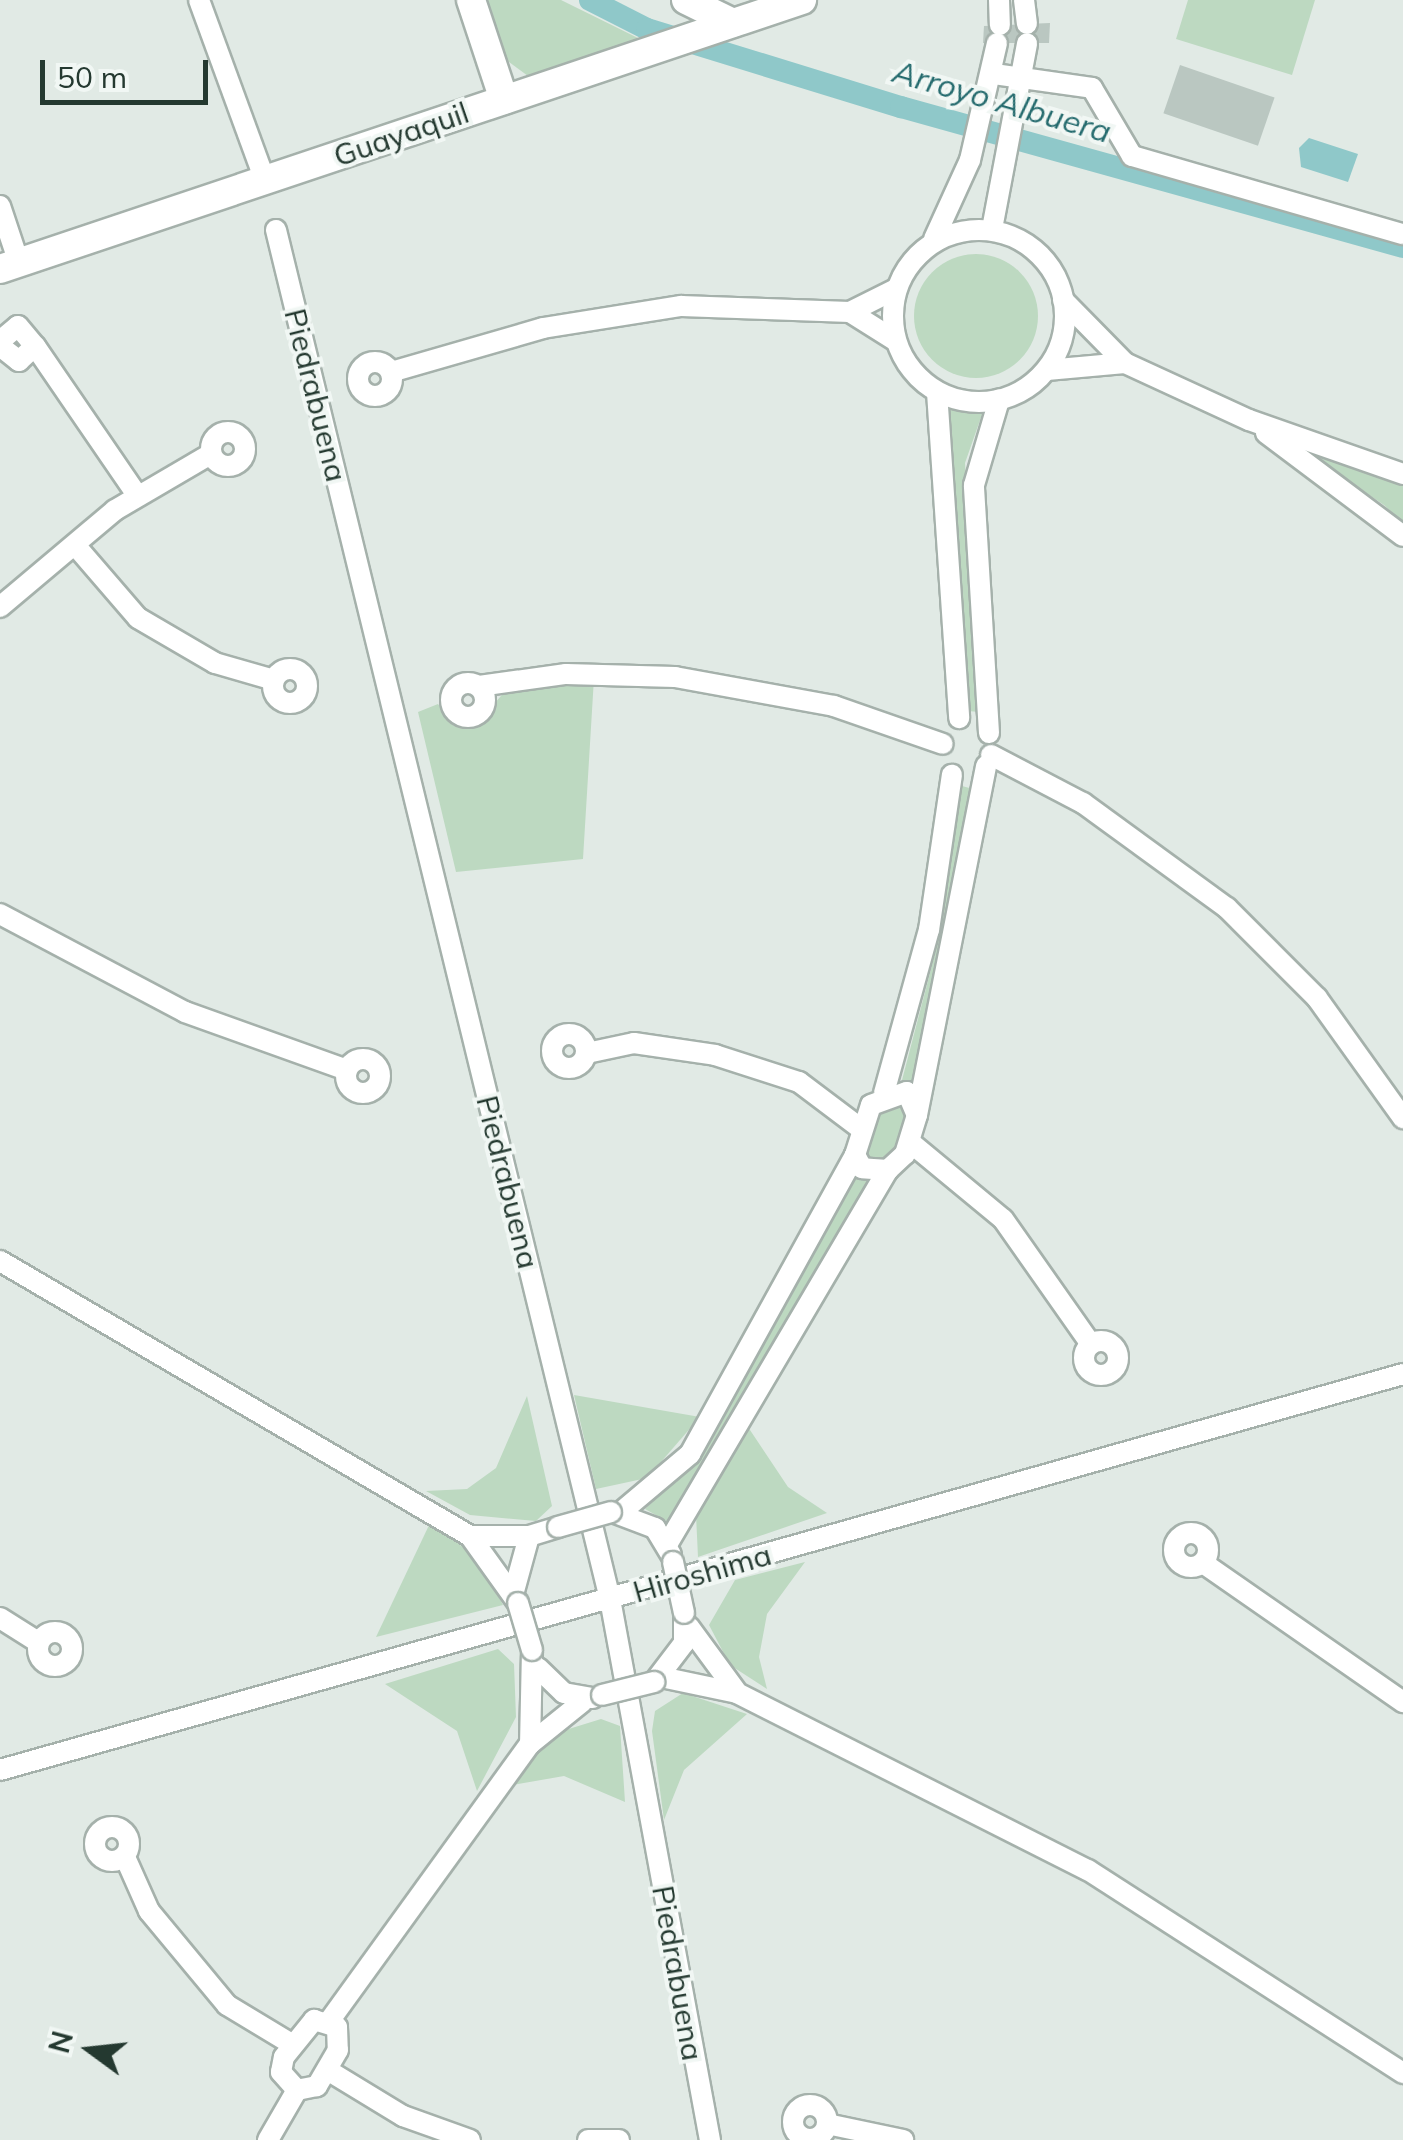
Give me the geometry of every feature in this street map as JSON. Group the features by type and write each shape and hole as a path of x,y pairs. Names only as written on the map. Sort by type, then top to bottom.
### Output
{"street":[{"path":"199,0 265,180"},
{"path":"686,0 744,13"},
{"name":"Guayaquil","path":"10,266 698,35 744,13 802,0"},
{"path":"850,312 896,289 932,242 970,160 988,104 999,34 999,0"},
{"path":"992,230 1002,168 1020,114 1026,76 1024,0"},
{"path":"472,3 504,100"},
{"path":"994,74 1092,88 1132,156 1403,234"},
{"path":"0,206 10,266"},
{"name":"Piedrabuena","path":"276,230 610,1599 710,2140"},
{"path":"932,242 992,230 1042,256 1063,300 1125,363 1248,420 1403,474"},
{"path":"896,289 896,341 909,368 938,392 999,400"},
{"path":"737,1693 686,1620 671,1552 888,1170 911,1143 989,751 974,485 999,400 1045,370 1064,339 1063,300"},
{"path":"391,372 620,312 733,304 850,312 896,341"},
{"path":"0,344 19,361 34,346 137,495"},
{"path":"1045,370 1125,363"},
{"path":"470,1536 529,1536 616,1513 690,1454 855,1155 860,1128 884,1094 930,930 952,775 943,744 959,718 938,392"},
{"path":"1248,420 1403,536"},
{"path":"0,607 137,495 211,454"},
{"path":"75,545 138,618 215,663 274,680"},
{"path":"479,686 566,674 675,676 834,706 943,744"},
{"path":"959,718 989,751 1082,803 1227,908 1316,998 1403,1118"},
{"path":"952,775 989,751"},
{"path":"0,914 185,1012 347,1070"},
{"path":"587,1053 634,1043 714,1055 799,1082 860,1128"},
{"path":"884,1094 907,1092 917,1115"},
{"path":"911,1143 1002,1219 1091,1344"},
{"path":"855,1155 862,1168 888,1170"},
{"path":"0,1260 470,1536 516,1597 535,1659 530,1744"},
{"name":"Hiroshima","path":"0,1770 1403,1374"},
{"path":"616,1513 671,1552"},
{"path":"516,1597 529,1536"},
{"path":"1203,1562 1403,1702"},
{"path":"0,1618 38,1642"},
{"path":"658,1680 686,1620"},
{"path":"535,1659 592,1698"},
{"path":"330,2020 530,1744 592,1698 658,1680 737,1693 1149,1904 1403,2073"},
{"path":"125,1857 149,1912 227,2005 290,2042"},
{"path":"297,2090 281,2072 290,2042 314,2020 330,2020"},
{"path":"268,2140 297,2090 329,2071 340,2035 330,2020"},
{"path":"329,2071 403,2116 470,2140"},
{"path":"827,2124 903,2140"},
{"path":"588,2140 619,2140"}],"green space":[{"path":"484,0 561,0 642,40 528,76 505,59"},
{"path":"1188,0 1315,0 1292,75 1176,39"},
{"path":"976,254 1000,258 1020,272 1034,292 1038,316 1034,340 1020,360 1000,374 976,378 952,374 932,360 918,340 914,316 918,292 932,272 952,258"},
{"path":"944,400 985,406 965,463 979,712 968,711"},
{"path":"1294,444 1403,486 1403,523 1384,505"},
{"path":"594,678 583,859 456,872 418,712 438,704 454,726 475,726 507,689"},
{"path":"962,786 973,789 911,1089 901,1084 936,950"},
{"path":"899,1099 910,1111 903,1143 884,1161 871,1158 865,1151 881,1106"},
{"path":"855,1172 870,1181 670,1523 645,1509 694,1458"},
{"path":"574,1395 700,1417 647,1478 596,1489"},
{"path":"527,1396 552,1506 536,1521 470,1515 426,1491 467,1489 496,1468"},
{"path":"748,1427 788,1487 827,1513 698,1557 696,1515"},
{"path":"431,1521 482,1563 503,1605 376,1637"},
{"path":"805,1562 767,1614 759,1657 767,1689 730,1665 709,1625 735,1580"},
{"path":"498,1649 514,1664 516,1717 477,1791 457,1731 385,1684"},
{"path":"683,1693 747,1714 684,1770 664,1820 652,1731 655,1711"},
{"path":"601,1719 620,1726 625,1802 564,1776 507,1786 559,1732"}],"water":[{"path":"1309,138 1358,154 1348,182 1301,167 1299,148"}],"building":[{"path":"1050,23 1049,43 983,43 984,26"},
{"path":"1180,65 1275,98 1258,146 1163,113"}],"waterway":[{"name":"Arroyo Albuera","path":"590,0 647,29 901,107 1403,247"}]}
